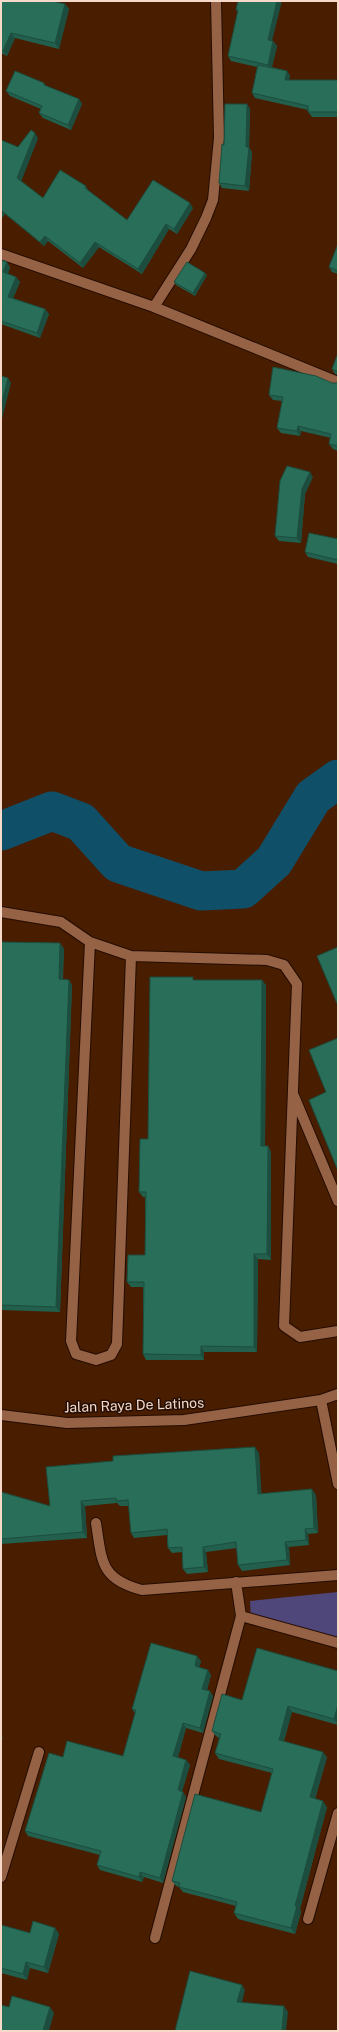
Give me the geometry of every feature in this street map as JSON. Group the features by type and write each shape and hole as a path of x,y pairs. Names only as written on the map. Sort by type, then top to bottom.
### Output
{"street":[{"path":"154,307 191,249 213,200 219,138 216,1"},
{"path":"1,254 154,307 338,382"},
{"path":"1,912 61,922 90,942 130,956 267,960 284,965 297,984 284,1326 300,1337 338,1331"},
{"path":"90,942 71,1341 76,1354 96,1360 111,1356 118,1344 130,956"},
{"path":"292,1092 338,1201"},
{"name":"Jalan Raya De Latinos","path":"1,1415 67,1423 184,1420 322,1400 338,1394"},
{"path":"322,1400 338,1484"},
{"path":"96,1523 102,1560 108,1572 125,1586 142,1590 338,1575"},
{"path":"155,1938 241,1616 236,1582"},
{"path":"241,1616 338,1642"},
{"path":"1,1877 39,1752"},
{"path":"308,1920 338,1813"}],"shaded area":[{"path":"338,1592 338,1639 251,1622 250,1601"}],"building":[{"path":"1,1 52,1 65,4 55,43 11,33 3,51 1,50"},
{"path":"238,1 277,1 268,40 273,41 268,65 228,56 238,10 236,10"},
{"path":"258,65 287,71 285,80 338,80 338,112 308,112 308,106 252,93"},
{"path":"15,71 44,83 44,85 79,99 68,125 39,113 42,106 6,91"},
{"path":"225,104 247,104 246,147 249,147 245,186 219,183 222,144 224,145"},
{"path":"31,130 35,133 17,178 43,198 60,170 86,186 85,188 127,220 153,180 190,203 174,229 166,224 138,269 95,242 80,263 45,236 40,242 1,210 1,140 18,147"},
{"path":"338,244 338,271 329,267"},
{"path":"1,260 7,262 3,272 16,277 8,297 45,309 37,333 1,321"},
{"path":"187,262 205,273 193,293 174,282"},
{"path":"338,353 338,372 332,369"},
{"path":"273,367 316,376 332,383 338,382 338,446 329,444 331,434 298,426 297,431 277,428 283,397 269,395"},
{"path":"1,376 8,378 1,406"},
{"path":"287,466 310,472 302,489 297,538 275,536 280,481"},
{"path":"309,533 338,539 338,560 305,552"},
{"path":"1,942 60,943 59,979 69,980 56,1307 1,1305"},
{"path":"338,947 338,1006 317,956"},
{"path":"150,977 193,977 193,980 262,980 261,1146 268,1146 267,1254 254,1254 254,1347 201,1346 201,1355 143,1354 144,1282 127,1282 128,1255 145,1255 146,1192 139,1192 140,1139 148,1139"},
{"path":"338,1038 338,1171 309,1100 326,1092 309,1050"},
{"path":"255,1447 258,1494 312,1489 314,1528 305,1529 306,1540 285,1542 287,1560 238,1565 236,1542 203,1547 204,1567 183,1569 182,1547 168,1548 167,1529 131,1533 128,1500 116,1501 116,1498 81,1501 83,1532 1,1539 1,1492 50,1506 46,1467 113,1461 113,1456"},
{"path":"151,1643 197,1656 195,1666 208,1670 202,1689 210,1691 200,1728 183,1723 173,1756 186,1760 178,1790 183,1792 160,1878 140,1872 139,1877 97,1865 101,1851 25,1831 49,1753 63,1757 67,1741 123,1756 136,1710 132,1709"},
{"path":"257,1648 338,1671 338,1705 334,1719 288,1706 279,1740 323,1752 310,1797 323,1801 295,1906 297,1906 291,1928 234,1913 237,1902 179,1887 180,1883 172,1881 195,1794 261,1812 273,1769 215,1753 221,1734 212,1731 222,1694 242,1700"},
{"path":"33,1921 55,1928 44,1967 26,1962 23,1974 1,1968 1,1925 30,1933"},
{"path":"190,1971 242,1985 237,2002 284,2006 282,2031 175,2031"},
{"path":"12,1996 50,2007 43,2031 1,2031 1,2005 9,2007"}],"waterway":[{"path":"1,831 52,811 81,822 118,863 201,891 243,889 274,861 313,797 338,779"}]}
